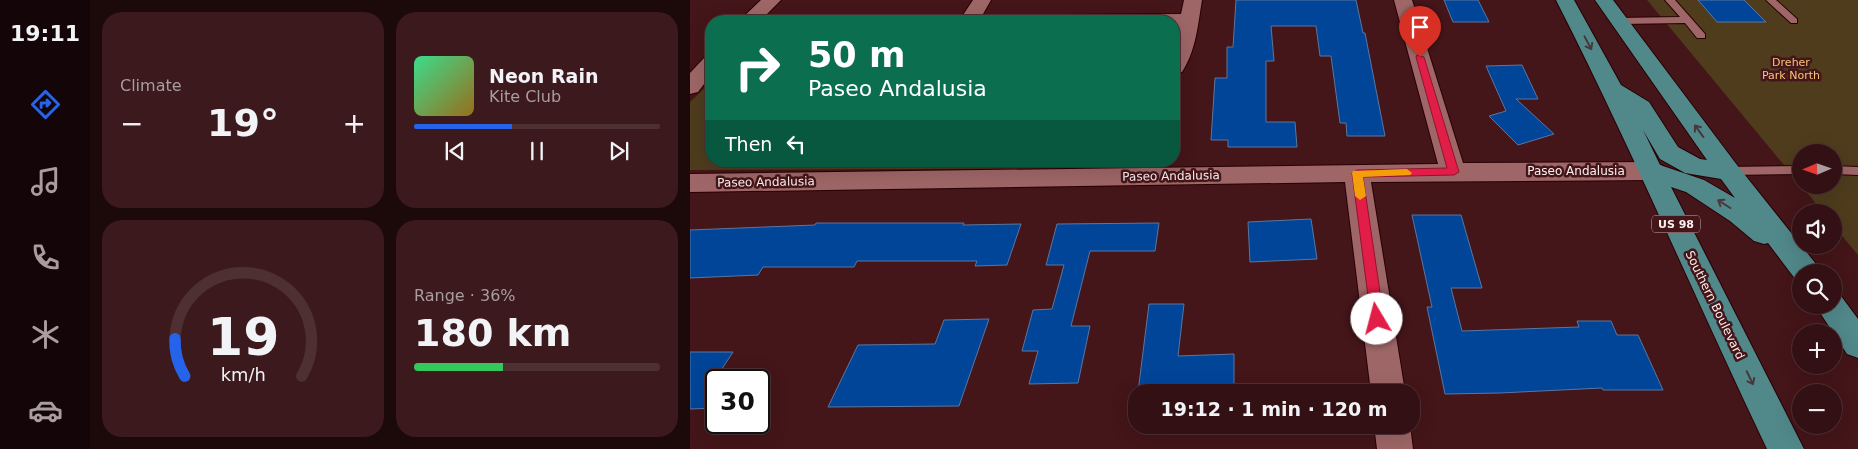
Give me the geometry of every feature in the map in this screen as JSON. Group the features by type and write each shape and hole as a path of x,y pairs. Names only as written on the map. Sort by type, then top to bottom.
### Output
{"main road":[{"name":"Southern Boulevard","path":"1565,0 1611,87 1709,295 1786,449"},
{"path":"1604,1 1799,264"},
{"path":"1611,87 1641,107 1669,153 1694,167 1713,171 1728,170"},
{"path":"1652,171 1695,186 1740,214 1797,264"},
{"path":"1836,314 1858,344"}],"street":[{"path":"756,15 772,0"},
{"path":"973,15 982,0"},
{"path":"1180,53 1185,42 1192,0"},
{"path":"1403,0 1454,172"},
{"path":"1180,20 1189,20"},
{"path":"690,86 705,69"},
{"name":"Paseo Andalusia","path":"690,183 1152,169 1357,173 1652,171"},
{"path":"1357,173 1387,384"},
{"path":"1393,434 1395,449"}],"lane":[{"path":"1670,0 1701,36"},
{"path":"1771,0 1794,21"},
{"path":"1619,21 1688,20"},
{"path":"1728,170 1792,170"},
{"path":"1842,170 1858,171"}],"green space":[{"name":"Dreher Park North","path":"1647,0 1858,0 1858,255 1842,236 1842,204 1816,204 1808,194 1842,194 1842,144 1792,144 1792,175"},
{"path":"705,88 705,167 1127,167 690,170 690,102"}],"building":[{"path":"1236,0 1356,0 1363,33 1365,33 1385,136 1347,136 1346,123 1340,123 1331,56 1320,56 1316,26 1271,26 1274,61 1266,61 1266,122 1295,122 1297,147 1228,147 1228,140 1211,140 1215,78 1227,78 1227,47 1233,47"},
{"path":"1444,0 1478,0 1489,22 1453,22"},
{"path":"1698,0 1744,0 1766,22 1717,22"},
{"path":"1522,65 1538,99 1516,99 1554,134 1518,145 1489,116 1506,111 1486,66"},
{"path":"1412,215 1461,215 1482,288 1451,288 1462,331 1579,327 1577,321 1611,321 1617,335 1638,335 1663,390 1603,390 1602,388 1445,394 1427,307 1432,307"},
{"path":"1311,219 1317,259 1250,262 1248,222"},
{"path":"816,223 1021,224 1007,265 975,266 977,261 857,261 854,267 763,267 758,275 690,278 690,230 815,225"},
{"path":"1159,223 1155,251 1090,251 1071,326 1090,326 1078,383 1029,384 1038,351 1022,351 1033,310 1052,309 1064,265 1046,265 1057,224"},
{"path":"1149,304 1184,304 1178,356 1234,354 1234,384 1139,384"},
{"path":"989,319 959,406 828,407 858,345 935,344 944,320"},
{"path":"690,352 733,352 722,369 705,369 705,408 690,409"}],"slow traffic":[{"path":"1360,196 1357,173 1407,173"}],"route":[{"path":"1377,319 1357,173 1454,172 1420,57"}]}
